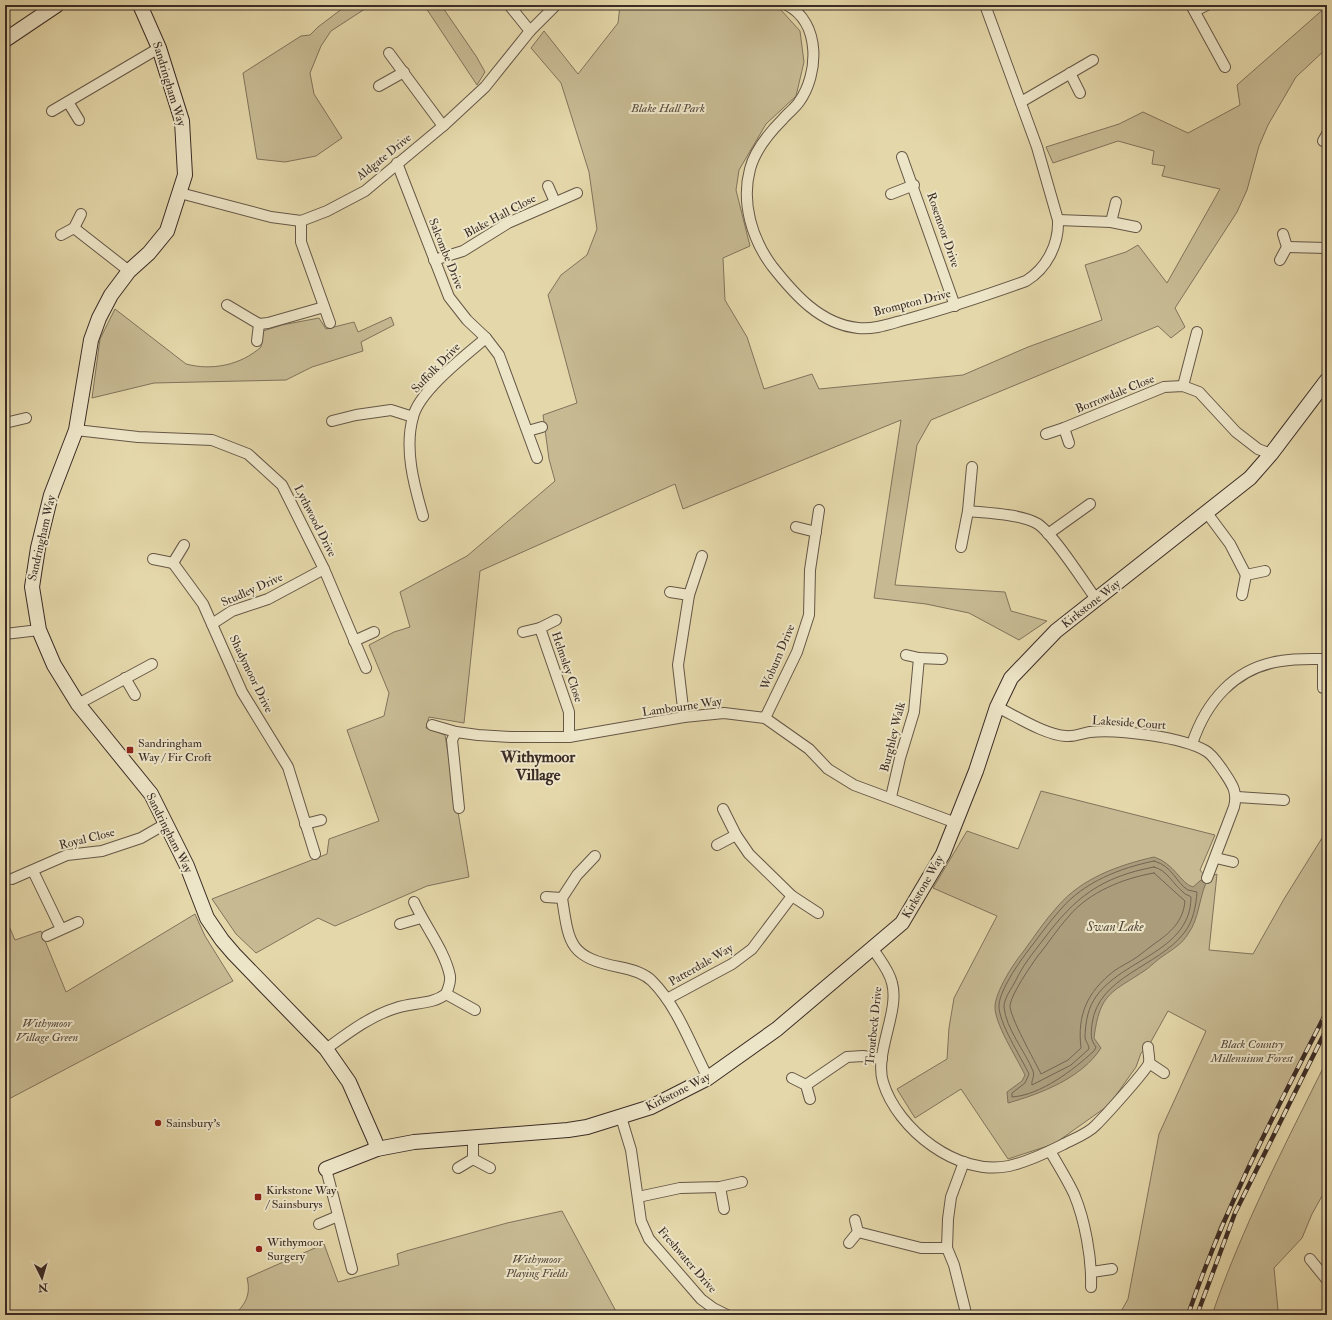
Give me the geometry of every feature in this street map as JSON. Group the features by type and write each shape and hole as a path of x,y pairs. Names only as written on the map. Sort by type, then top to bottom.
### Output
{"street":[{"path":"5,39 57,5"},
{"name":"Sandringham Way","path":"140,5 159,48 182,121 185,175 168,231 149,253 129,271 111,295 91,340 76,430 52,494 34,568 32,586 39,630 54,665 78,704 151,794 167,823 187,866 207,918 222,940 326,1048 352,1089 375,1141 377,1149"},
{"path":"509,5 530,31"},
{"name":"Aldgate Drive","path":"180,193 271,217 301,221 327,211 365,191 443,126 484,87 530,31 556,5"},
{"name":"Brompton Drive","path":"787,5 794,9 803,18 810,32 814,61 805,90 799,102 770,134 758,150 750,169 747,195 749,215 755,237 764,255 783,280 811,308 828,318 858,328 878,327 955,306 1026,281 1035,276 1048,260 1055,246 1059,230 1058,220 1041,160 985,5"},
{"path":"1207,5 1193,8 1225,67"},
{"path":"52,111 159,48"},
{"path":"389,53 443,126"},
{"path":"1021,102 1093,60"},
{"path":"379,86 404,72"},
{"path":"1070,73 1080,93"},
{"path":"68,102 79,120"},
{"name":"Rosemoor Drive","path":"902,157 914,186 955,306"},
{"name":"Salcombe Drive","path":"397,163 449,297 467,320 486,338 499,355 537,458"},
{"name":"Blake Hall Close","path":"548,186 555,202"},
{"name":"Rosemoor Drive","path":"891,194 914,186"},
{"name":"Blake Hall Close","path":"434,260 463,251 508,223 577,193"},
{"path":"1111,222 1116,202"},
{"path":"61,235 74,228 81,214"},
{"path":"1058,220 1111,222 1136,227"},
{"path":"301,221 301,242 310,270 319,288 330,323"},
{"path":"74,228 129,271"},
{"path":"1280,260 1287,247 1283,234"},
{"path":"1287,247 1327,248"},
{"path":"227,305 259,324 268,323 324,307"},
{"path":"257,341 259,324"},
{"path":"1197,332 1183,386 1199,392 1236,432 1258,449 1271,454"},
{"name":"Suffolk Drive","path":"423,516 414,485 410,449 413,417 420,401 450,369 486,338"},
{"name":"Kirkstone Way","path":"326,1169 377,1149 414,1142 568,1130 587,1127 621,1117 651,1107 708,1078 777,1029 902,923 943,854 956,823 997,706 1011,678 1056,631 1250,478 1271,454 1327,380"},
{"name":"Borrowdale Close","path":"1046,434 1164,388 1183,386"},
{"path":"332,421 356,415 391,410 413,417"},
{"path":"5,423 26,418"},
{"path":"528,431 542,427"},
{"path":"1064,428 1069,443"},
{"name":"Lythwood Drive","path":"76,430 138,437 212,440 248,454 282,484 324,569 366,668"},
{"path":"962,547 968,512 972,467"},
{"path":"1048,534 1090,504"},
{"name":"Woburn Drive","path":"765,718 796,652 809,616 810,570 819,510"},
{"path":"968,512 1024,519 1037,524 1048,534 1096,600"},
{"path":"1207,512 1230,544 1246,575 1242,595"},
{"path":"796,526 816,532"},
{"path":"153,559 173,563 184,545"},
{"path":"684,717 678,665 689,595 702,556"},
{"name":"Shadymoor Drive","path":"173,563 192,587 212,624 242,692 288,767 315,854"},
{"name":"Studley Drive","path":"212,624 232,611 268,598 324,569"},
{"path":"1246,575 1265,570"},
{"path":"670,592 689,595"},
{"name":"Helmsley Close","path":"523,632 540,628 556,620"},
{"name":"Helmsley Close","path":"540,628 569,712 569,737"},
{"path":"5,634 39,630"},
{"path":"354,641 374,632"},
{"path":"906,655 919,658 942,659"},
{"name":"Burghley Walk","path":"891,798 900,758 914,712 919,658"},
{"path":"1192,744 1206,711 1216,697 1241,676 1260,666 1280,661 1325,659 1323,688"},
{"path":"78,704 152,664"},
{"path":"125,678 135,694"},
{"name":"Lakeside Court","path":"997,706 1043,729 1066,736 1091,732 1139,734 1192,744 1207,752 1218,763 1234,787 1236,797"},
{"name":"Lambourne Way","path":"432,725 456,732 511,737 569,737 684,717 724,713 765,718 809,749 833,772 854,785 956,823"},
{"path":"456,732 452,740 459,808"},
{"path":"1207,878 1216,858 1234,807 1236,797 1284,800"},
{"path":"723,809 736,835 749,854 792,896 818,913"},
{"path":"305,824 322,820"},
{"name":"Royal Close","path":"12,880 67,855 102,851 141,838 167,823"},
{"path":"717,845 736,835"},
{"path":"595,856 577,876 562,898 567,932 577,951 601,963 633,970 651,980 667,999 708,1078"},
{"path":"1216,858 1233,862"},
{"path":"33,871 61,929"},
{"name":"Patterdale Way","path":"667,999 732,964 752,949 792,896"},
{"path":"546,897 562,898"},
{"path":"326,1048 359,1024 395,1008 437,1001 446,994 450,977 432,934 421,918 414,902"},
{"path":"400,924 421,918"},
{"path":"47,936 78,922"},
{"name":"Troutbeck Drive","path":"873,949 886,968 893,984 888,1028 882,1059 882,1081 891,1104 912,1130 931,1146 964,1162 989,1167 1008,1167 1050,1151 1093,1129 1113,1108 1148,1063"},
{"path":"446,994 475,1010"},
{"path":"1148,1047 1148,1063 1164,1073"},
{"path":"806,1085 847,1056 863,1056 882,1059"},
{"path":"792,1078 806,1085 810,1099"},
{"name":"Freshwater Drive","path":"621,1117 632,1150 641,1221 649,1239 701,1299 713,1308 727,1315"},
{"path":"473,1138 473,1159"},
{"path":"1050,1151 1074,1195 1081,1219 1092,1272 1091,1287"},
{"path":"458,1168 473,1159"},
{"path":"473,1159 490,1168"},
{"path":"964,1162 951,1197 948,1219 947,1248 959,1286 964,1315"},
{"path":"326,1169 352,1269"},
{"path":"638,1197 680,1188 720,1187 742,1182"},
{"path":"720,1187 724,1209"},
{"path":"319,1224 338,1216"},
{"path":"855,1220 858,1232"},
{"path":"858,1232 921,1248 947,1248"},
{"path":"849,1243 858,1232"},
{"path":"1310,1259 1326,1279"},
{"path":"1092,1272 1112,1269"}],"green space":[{"path":"347,5 371,5 331,31 321,46 310,73 314,94 342,138 316,156 285,162 257,159 243,73 301,36 310,35"},
{"path":"424,5 441,5 476,56 485,72 477,85"},
{"name":"Blake Hall Park","path":"620,5 772,5 781,10 800,31 804,62 796,96 766,124 739,170 736,190 750,246 723,258 725,300 747,337 764,389 812,374 819,389 963,375 1028,347 1102,320 1085,265 1126,252 1138,245 1167,283 1220,189 1162,176 1165,166 1152,164 1154,151 1118,141 1053,163 1046,147 1119,124 1143,112 1188,133 1240,105 1237,85 1327,6 1327,48 1296,77 1268,125 1259,146 1247,190 1237,212 1175,308 1185,327 1171,338 1158,326 931,420 917,445 895,585 1005,592 1011,611 1047,621 1019,640 969,613 926,604 874,598 901,420 683,509 675,484 480,571 464,723 429,717 426,728 445,735 469,877 427,886 335,926 318,918 256,953 236,934 212,899 327,854 329,839 379,821 347,730 384,716 389,693 369,645 394,632 410,627 400,592 467,556 555,481 549,459 543,415 577,403 548,295 561,275 587,255 597,229 589,172 561,83 531,48 544,31 578,74 618,23"},
{"path":"115,309 186,364 206,367 226,365 244,358 261,347 263,331 282,325 319,318 326,329 354,322 358,332 391,317 394,325 361,342 363,351 312,367 286,380 154,383 92,398 100,339"},
{"path":"1041,791 1215,835 1200,870 1207,878 1217,874 1209,950 1253,954 1284,899 1327,830 1327,1012 1220,1225 1187,1315 1119,1315 1128,1299 1159,1134 1206,1031 1168,1011 1148,1047 1141,1053 1136,1067 1109,1105 1054,1144 1008,1159 961,1089 915,1118 897,1089 947,1059 949,1028 954,998 997,916 933,888 967,831 1018,849"},
{"name":"Withymoor Village Green","path":"195,914 205,936 233,981 5,1101 5,917 15,940 41,931 66,992"},
{"name":"Black Country Millennium Forest","path":"1327,1060 1327,1187 1312,1214 1302,1238 1274,1268 1278,1310 1286,1315 1212,1315 1251,1218"},
{"name":"Withymoor Playing Fields","path":"562,1211 618,1315 234,1315 242,1307 248,1294 247,1278 324,1244 338,1282 399,1265 397,1254 406,1251 507,1223"}],"water":[{"name":"Swan Lake","path":"1154,857 1167,864 1185,882 1193,887 1201,880 1206,883 1192,928 1183,941 1147,969 1116,989 1104,1002 1100,1011 1094,1038 1101,1048 1093,1059 1072,1076 1046,1090 1008,1103 1007,1092 1022,1081 1025,1075 998,1022 995,1006 998,993 1010,970 1058,906 1078,888 1102,874 1128,864"}],"railway":[{"path":"1188,1315 1202,1276 1234,1198 1327,1011"},
{"path":"1197,1315 1235,1213 1327,1028"}],"place":[{"name":"Sandringham Way / Fir Croft","path":"130,750"},
{"name":"Sainsbury's","path":"158,1123"},
{"name":"Kirkstone Way / Sainsburys","path":"258,1197"},
{"name":"Withymoor Surgery","path":"259,1249"}],"district":[{"name":"Withymoor Village","path":"538,766"}]}
